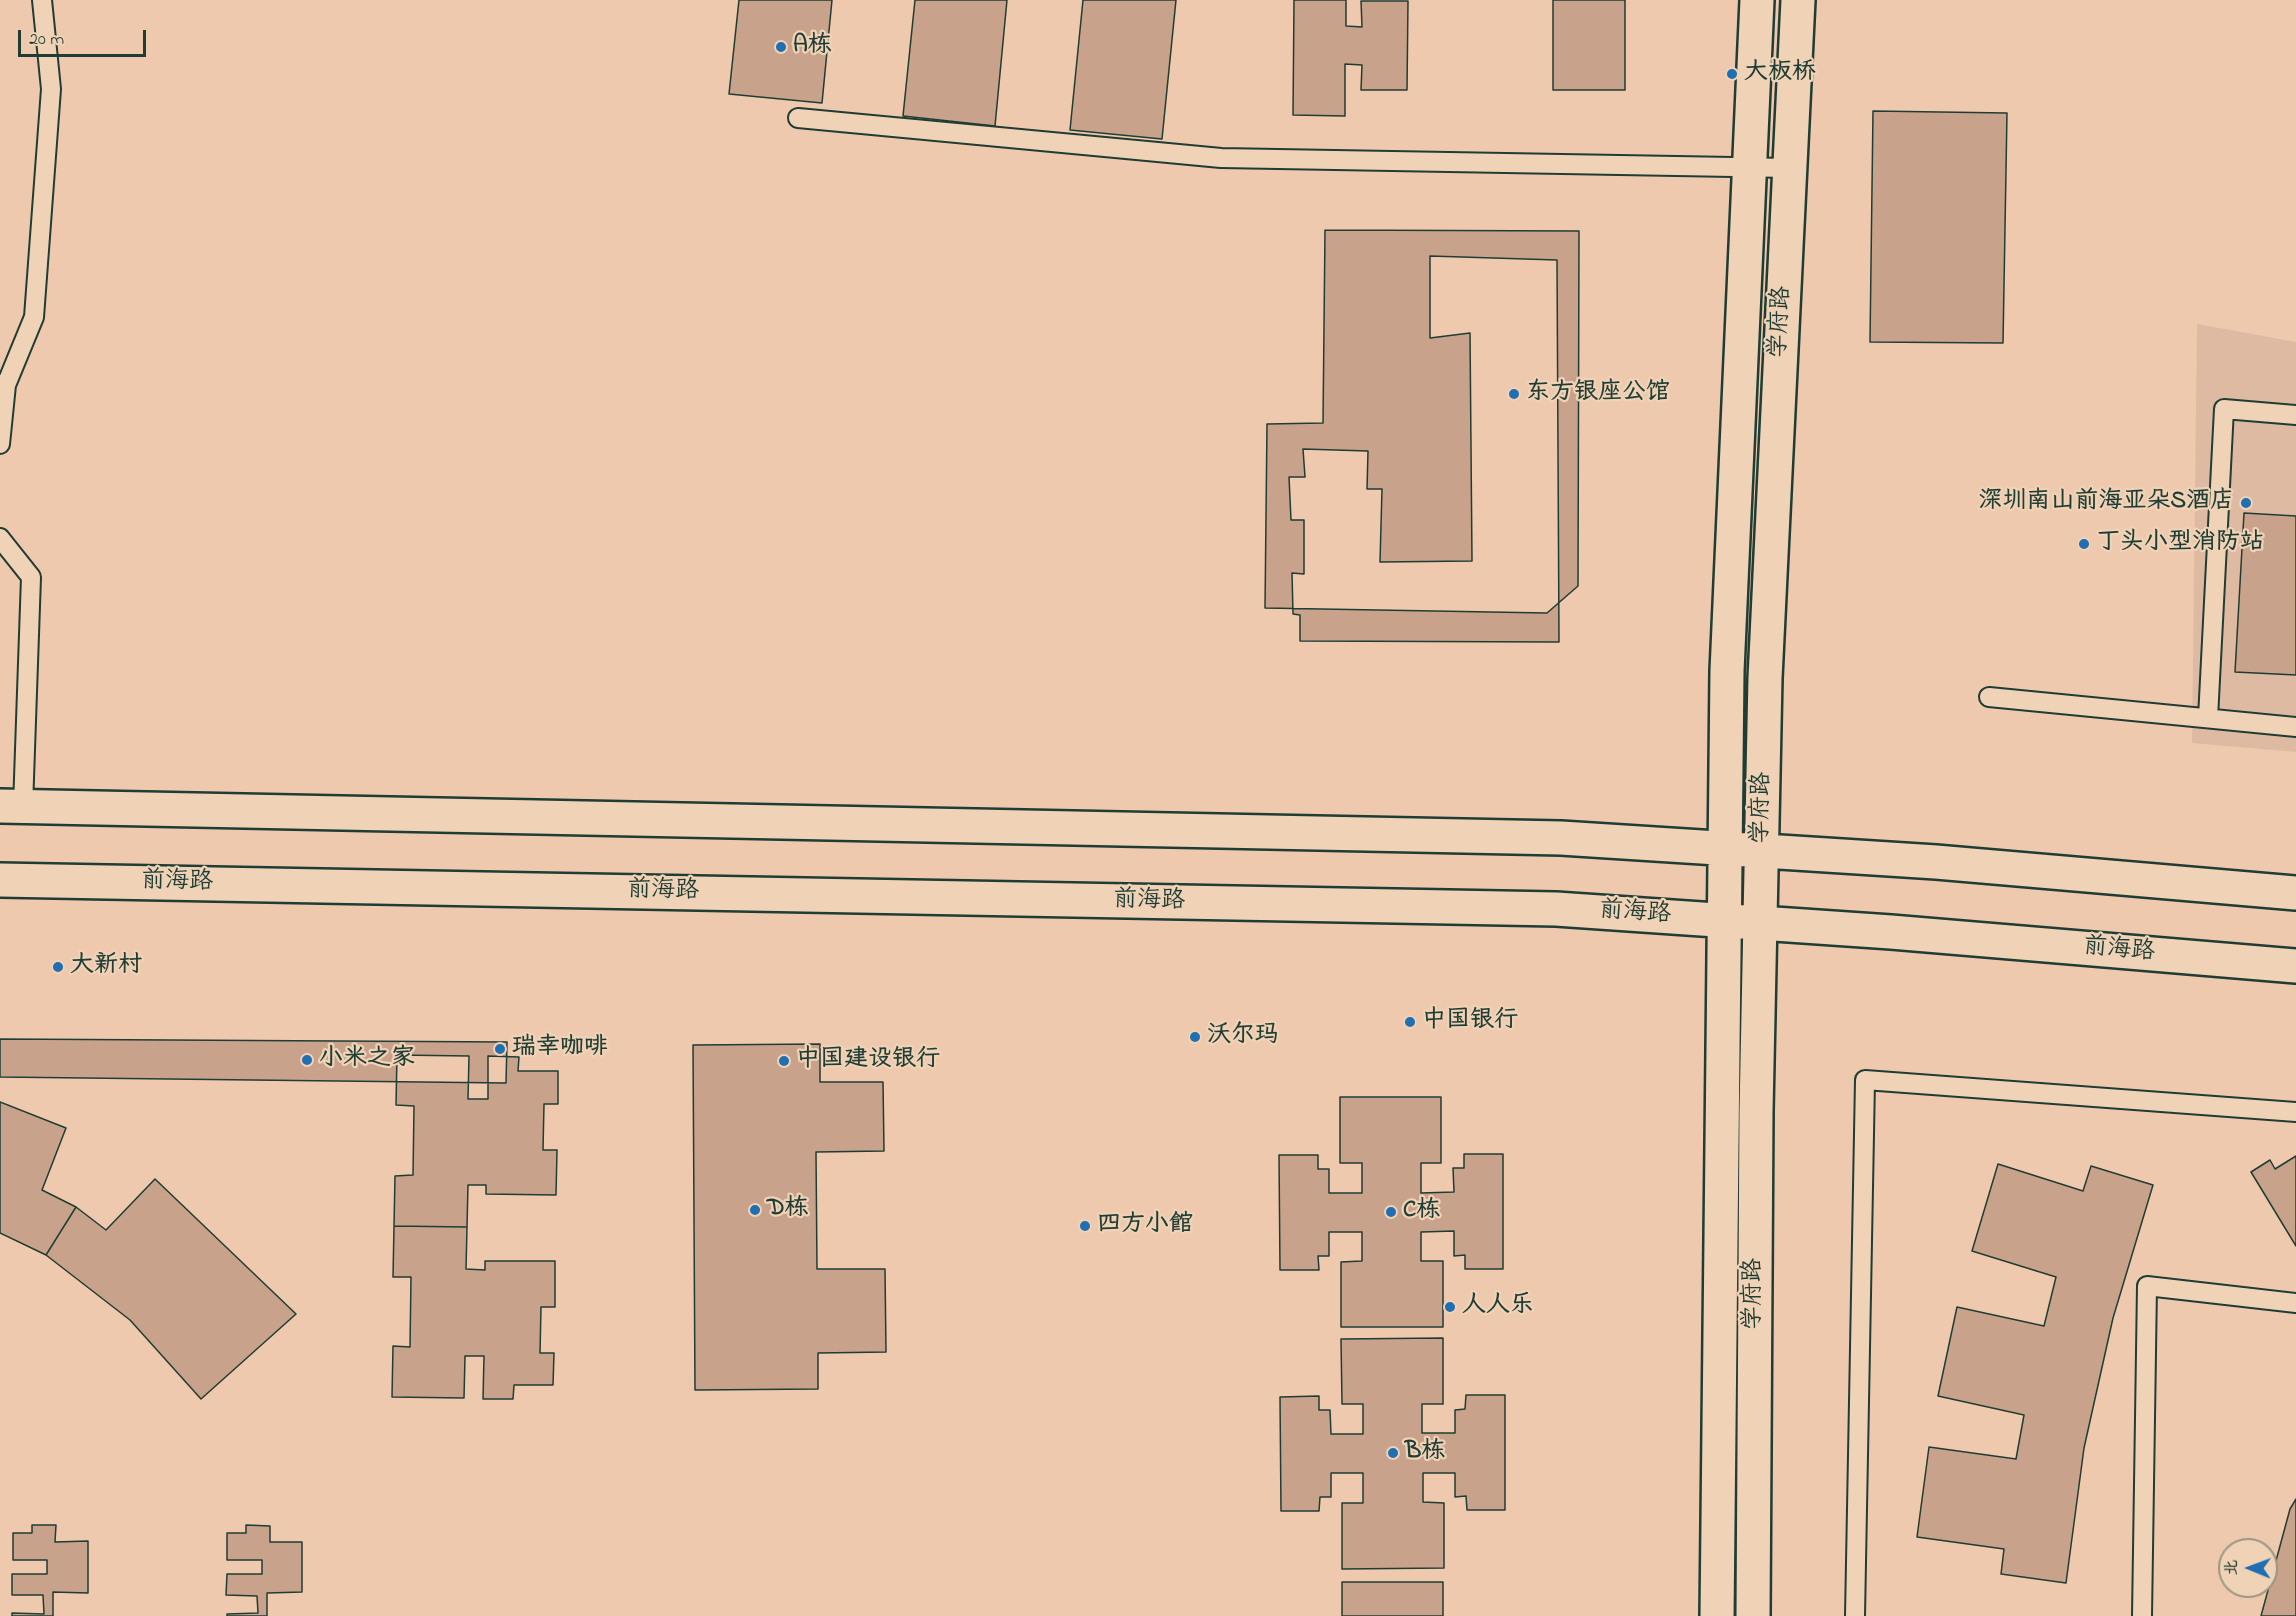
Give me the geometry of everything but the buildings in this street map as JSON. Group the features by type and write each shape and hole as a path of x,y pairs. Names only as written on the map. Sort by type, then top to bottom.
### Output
{"main road":[{"name":"学府路","path":"1717,1616 1727,671 1758,0"},
{"name":"学府路","path":"1753,1616 1756,1122 1765,678 1798,0"},
{"path":"11,806 1549,838 1936,862 2296,893"},
{"name":"前海路","path":"0,880 1544,909 1935,936 2296,966"}],"lane":[{"path":"0,444 3,385 34,317 51,89 42,0"},
{"path":"798,118 1221,158 1790,168"},
{"path":"2208,718 2224,409 2296,415"},
{"path":"0,538 30,577 11,806"},
{"path":"1989,697 2296,727"},
{"path":"1855,1616 1865,1080 2296,1112"},
{"path":"2142,1616 2147,1286 2296,1303"}],"shaded area":[{"name":"深圳南山前海亚朵S酒店","path":"2197,324 2296,342 2296,752 2192,743"}],"place":[{"name":"A栋","path":"781,47"},
{"name":"大板桥","path":"1732,74"},
{"name":"东方银座公馆","path":"1514,394"},
{"name":"深圳南山前海亚朵S酒店","path":"2246,503"},
{"name":"丁头小型消防站","path":"2084,544"},
{"name":"大新村","path":"58,967"},
{"name":"中国银行","path":"1410,1022"},
{"name":"沃尔玛","path":"1195,1037"},
{"name":"瑞幸咖啡","path":"500,1049"},
{"name":"小米之家","path":"307,1060"},
{"name":"中国建设银行","path":"784,1061"},
{"name":"D栋","path":"755,1210"},
{"name":"C栋","path":"1391,1212"},
{"name":"四方小館","path":"1085,1226"},
{"name":"人人乐","path":"1450,1307"},
{"name":"B栋","path":"1393,1453"}]}
